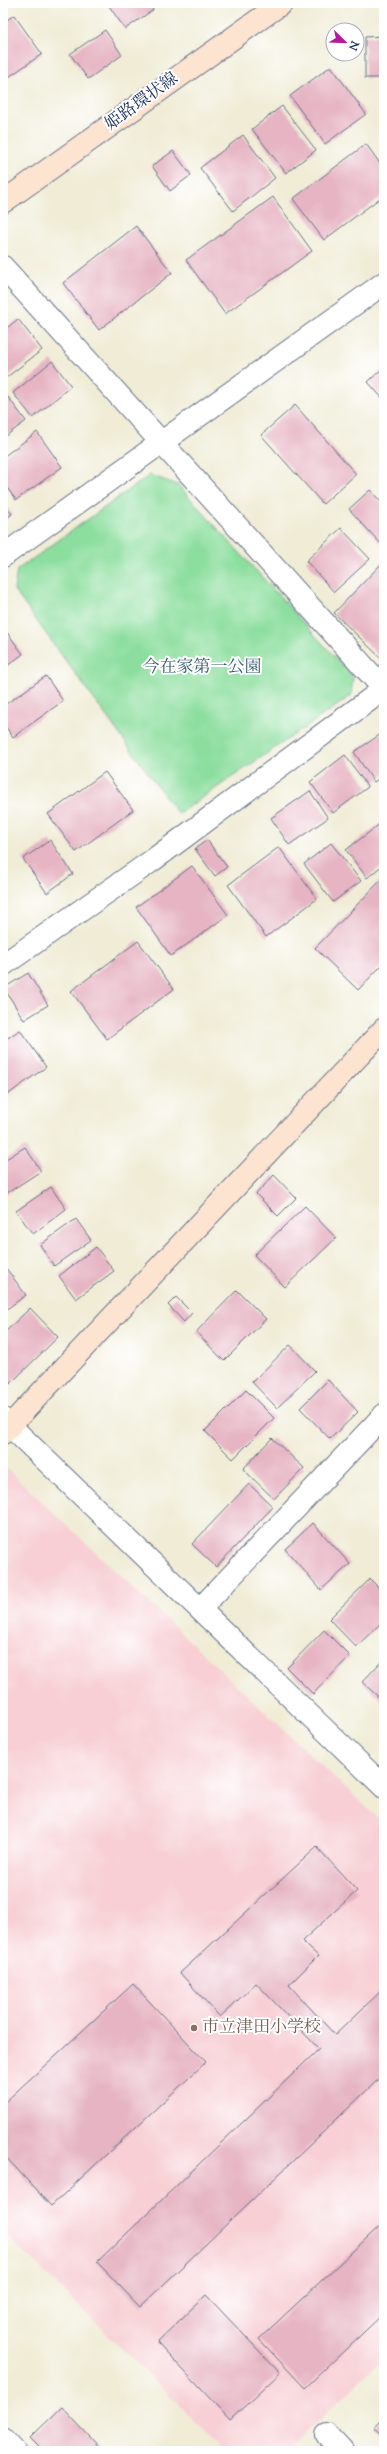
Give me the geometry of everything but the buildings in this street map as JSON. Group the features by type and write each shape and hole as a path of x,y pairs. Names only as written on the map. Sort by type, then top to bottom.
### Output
{"street":[{"name":"姫路環状線","path":"3,202 282,3"},
{"path":"3,267 163,442 384,689 153,860 3,965"},
{"path":"3,556 381,290"},
{"path":"384,1028 6,1426 200,1608 384,1787"},
{"path":"200,1608 384,1415"},
{"path":"327,2435 342,2451"},
{"path":"3,2439 14,2451"}],"shaded area":[{"name":"市立津田小学校","path":"3,1465 384,1824 384,2358 286,2451 226,2451 3,2232"}],"green space":[{"name":"今在家第一公園","path":"150,475 178,485 353,677 351,696 178,814 14,590 17,570"}],"place":[{"name":"市立津田小学校","path":"194,2028"}]}
